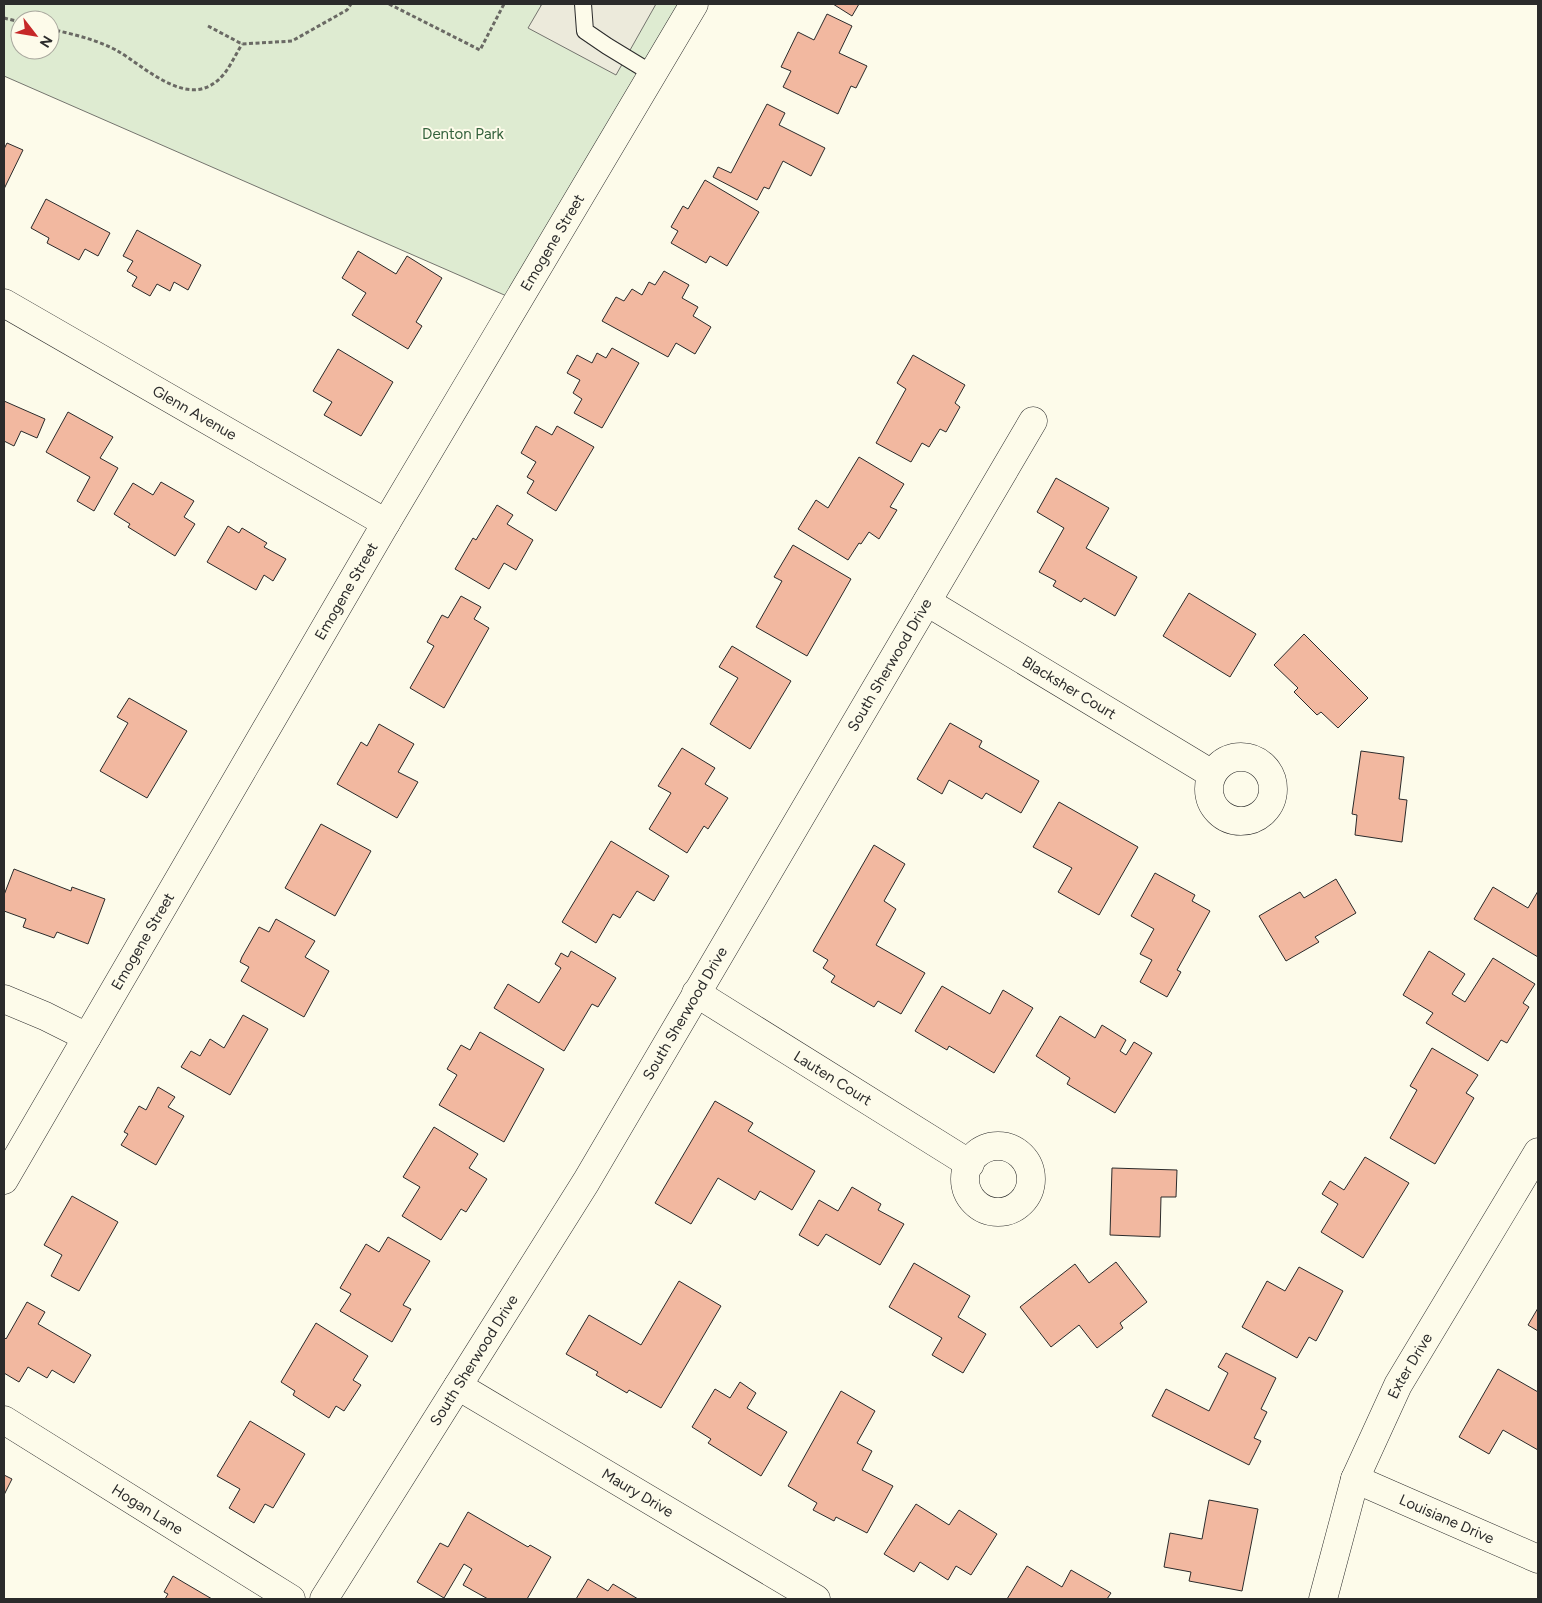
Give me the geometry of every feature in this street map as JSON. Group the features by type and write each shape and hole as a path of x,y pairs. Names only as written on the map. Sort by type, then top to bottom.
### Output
{"street":[{"name":"Emogene Street","path":"4,1180 386,523 694,4"},
{"name":"Glenn Avenue","path":"4,303 386,523"},
{"name":"South Sherwood Drive","path":"324,1599 586,1182 1033,421"},
{"name":"Blacksher Court","path":"927,602 1212,774"},
{"name":"Lauten Court","path":"696,993 970,1164"},
{"path":"4,999 45,1016 87,1037"},
{"name":"Exter Drive","path":"1323,1599 1355,1479 1398,1385 1538,1152"},
{"name":"Maury Drive","path":"458,1386 816,1599"},
{"name":"Hogan Lane","path":"4,1420 291,1599"},
{"name":"Louisiane Drive","path":"1355,1479 1538,1559"}],"lane":[{"path":"583,4 585,30 653,74"}],"path":[{"path":"208,26 242,44 292,42 347,10 351,4"},
{"path":"389,4 480,50 504,4"},
{"path":"60,31 80,35 116,50 144,71 176,88 197,89 212,85 224,74 242,44"}],"green space":[{"name":"Denton Park","path":"4,4 694,4 518,301 4,76"}],"shaded area":[{"path":"542,4 656,4 616,75 528,28"}],"building":[{"path":"833,4 859,4 852,16"},
{"path":"827,14 852,26 839,53 867,66 856,88 851,86 838,114 783,87 791,71 781,67 798,32 814,40"},
{"path":"767,104 785,113 779,125 825,148 811,176 783,161 769,189 764,187 757,200 713,177 718,167 731,173"},
{"path":"7,143 23,150 4,189 4,149"},
{"path":"705,180 759,212 727,266 710,256 706,263 671,243 678,231 671,227 683,206 688,209"},
{"path":"46,199 110,233 98,256 85,249 79,260 47,243 49,238 31,228"},
{"path":"137,230 201,265 188,290 174,282 170,291 157,284 150,296 132,286 137,277 127,271 133,261 123,256"},
{"path":"358,251 396,274 407,256 442,278 416,322 422,326 408,349 352,315 366,293 342,278"},
{"path":"664,271 689,285 682,298 698,307 693,316 711,327 695,354 676,343 668,357 602,321 616,297 624,301 632,289 642,295 649,282 655,285"},
{"path":"612,348 639,363 602,428 574,413 582,399 573,393 580,380 567,373 577,355 592,363 597,353 606,358"},
{"path":"338,349 393,382 361,436 324,415 332,402 313,391"},
{"path":"913,355 965,385 955,403 960,407 946,432 940,429 929,447 922,443 911,462 876,443 906,389 897,383"},
{"path":"4,401 45,419 37,438 21,431 14,446 4,441"},
{"path":"68,412 113,437 100,458 118,468 94,511 77,501 90,477 46,452"},
{"path":"536,426 552,435 557,426 594,447 556,511 527,493 534,481 527,477 536,462 521,453"},
{"path":"859,457 904,484 890,507 897,510 879,539 869,532 848,560 798,529 816,500 828,508"},
{"path":"1056,478 1109,508 1086,548 1137,577 1115,616 1084,598 1081,602 1053,586 1056,581 1039,572 1064,528 1037,512"},
{"path":"161,482 194,501 184,517 195,524 175,556 128,527 130,524 114,514 133,483 153,495"},
{"path":"497,505 513,515 507,524 533,540 516,570 504,563 489,589 455,569 473,538 476,540"},
{"path":"228,526 239,533 242,528 267,543 264,547 286,559 273,581 264,575 256,590 207,562"},
{"path":"793,545 851,579 807,656 756,627 782,581 774,577"},
{"path":"1189,593 1256,634 1230,677 1163,636"},
{"path":"461,596 481,607 474,619 489,628 444,708 410,688 434,646 427,642 442,615 448,618"},
{"path":"1304,634 1368,698 1338,728 1321,712 1317,715 1294,692 1298,688 1274,665"},
{"path":"732,646 791,681 750,749 710,724 738,678 719,667"},
{"path":"129,698 187,731 147,798 100,771 128,723 117,717"},
{"path":"950,723 982,741 979,747 1039,781 1021,813 986,793 982,799 949,780 942,794 917,779"},
{"path":"379,724 414,744 398,772 418,782 397,818 337,784 361,742 367,746"},
{"path":"682,748 715,768 705,784 728,798 708,829 704,826 687,853 649,829 671,793 658,786"},
{"path":"1361,751 1404,757 1399,799 1407,800 1402,842 1355,835 1357,815 1352,814"},
{"path":"1059,802 1138,847 1099,915 1058,892 1072,868 1033,847"},
{"path":"321,824 371,851 335,916 285,888"},
{"path":"611,841 669,876 654,901 637,891 620,918 613,914 596,943 562,922"},
{"path":"874,845 905,864 884,901 896,909 876,945 925,973 901,1014 878,1001 874,1007 831,982 835,976 823,968 828,960 813,951"},
{"path":"14,869 71,891 72,887 105,899 88,944 57,932 54,938 23,927 26,919 4,911 4,895"},
{"path":"1155,873 1195,895 1192,901 1210,911 1177,970 1181,972 1167,997 1140,982 1152,960 1140,954 1154,929 1131,916"},
{"path":"1336,879 1356,913 1315,937 1319,942 1286,961 1259,916 1300,892 1304,898"},
{"path":"1493,887 1528,908 1538,891 1538,957 1474,919"},
{"path":"276,919 315,941 305,957 329,971 304,1017 241,981 249,967 240,962 242,957 259,927 269,932"},
{"path":"571,951 616,978 598,1007 592,1004 564,1051 494,1008 508,984 539,1003 561,968 555,964 561,953 568,957"},
{"path":"1429,951 1465,974 1452,994 1465,1002 1493,958 1535,984 1523,1003 1529,1007 1507,1043 1501,1040 1488,1061 1426,1023 1433,1013 1403,995"},
{"path":"942,986 990,1014 1003,990 1033,1008 994,1073 949,1046 947,1050 915,1031"},
{"path":"243,1015 268,1029 230,1095 181,1067 191,1051 200,1056 210,1039 224,1048"},
{"path":"1060,1016 1095,1038 1102,1025 1126,1040 1120,1051 1126,1055 1134,1042 1152,1053 1115,1113 1067,1084 1070,1078 1036,1056"},
{"path":"480,1032 544,1069 504,1142 439,1105 457,1075 447,1069 461,1045 470,1050"},
{"path":"1432,1048 1478,1075 1466,1093 1474,1098 1435,1164 1390,1138 1417,1090 1410,1086"},
{"path":"158,1087 175,1097 168,1107 184,1116 156,1165 121,1145 128,1134 124,1132 139,1106 146,1110"},
{"path":"715,1101 753,1123 748,1131 815,1171 792,1210 760,1191 755,1200 718,1178 691,1224 655,1203"},
{"path":"434,1127 478,1154 469,1168 487,1179 466,1212 461,1209 441,1240 402,1216 420,1187 403,1177"},
{"path":"1365,1157 1409,1183 1363,1258 1321,1232 1338,1204 1322,1194 1330,1181 1344,1190"},
{"path":"1112,1168 1177,1170 1176,1197 1161,1197 1160,1237 1110,1235"},
{"path":"852,1187 881,1204 878,1210 904,1224 880,1265 826,1234 818,1246 799,1235 819,1200 838,1211"},
{"path":"72,1196 118,1222 79,1291 51,1276 62,1255 44,1245"},
{"path":"388,1237 430,1261 403,1305 411,1309 392,1342 340,1311 351,1294 340,1288 366,1244 379,1252"},
{"path":"1116,1262 1147,1302 1120,1323 1123,1328 1097,1348 1079,1325 1051,1347 1020,1307 1075,1264 1089,1283"},
{"path":"914,1263 970,1296 958,1317 986,1334 963,1373 932,1355 942,1338 889,1307"},
{"path":"1299,1267 1343,1291 1316,1341 1309,1337 1297,1358 1242,1327 1267,1281 1285,1291"},
{"path":"679,1281 721,1306 661,1408 629,1390 627,1393 596,1375 598,1372 566,1354 589,1315 641,1345"},
{"path":"27,1302 45,1312 38,1324 91,1355 74,1383 52,1370 47,1378 28,1367 19,1382 4,1373 4,1337 6,1339"},
{"path":"1538,1308 1538,1331 1528,1325"},
{"path":"316,1323 368,1356 353,1380 361,1385 344,1411 336,1406 329,1418 293,1395 295,1391 281,1382"},
{"path":"1226,1353 1276,1378 1261,1409 1267,1412 1254,1438 1261,1441 1249,1465 1152,1416 1166,1389 1209,1411 1228,1373 1218,1367"},
{"path":"1498,1369 1538,1392 1538,1450 1503,1430 1489,1454 1459,1437"},
{"path":"740,1382 756,1393 747,1408 787,1432 761,1476 708,1443 711,1439 692,1427 715,1389 730,1398"},
{"path":"841,1391 875,1411 857,1443 872,1451 862,1470 893,1486 867,1533 836,1517 834,1521 813,1510 817,1503 788,1486"},
{"path":"250,1421 305,1454 273,1508 265,1504 254,1523 229,1508 240,1489 217,1476"},
{"path":"4,1475 12,1479 4,1495"},
{"path":"1209,1500 1258,1509 1242,1591 1189,1581 1191,1572 1164,1567 1170,1533 1202,1539"},
{"path":"916,1504 949,1525 959,1510 997,1534 971,1575 956,1566 948,1580 920,1562 914,1572 884,1554"},
{"path":"468,1512 528,1547 530,1545 551,1557 527,1599 488,1599 463,1585 472,1569 464,1564 444,1598 417,1582 440,1543 448,1547"},
{"path":"1027,1566 1062,1587 1071,1570 1111,1593 1107,1599 1007,1599"},
{"path":"173,1576 212,1599 165,1599 168,1594 164,1592"},
{"path":"588,1579 608,1591 613,1584 638,1599 576,1599"}]}
